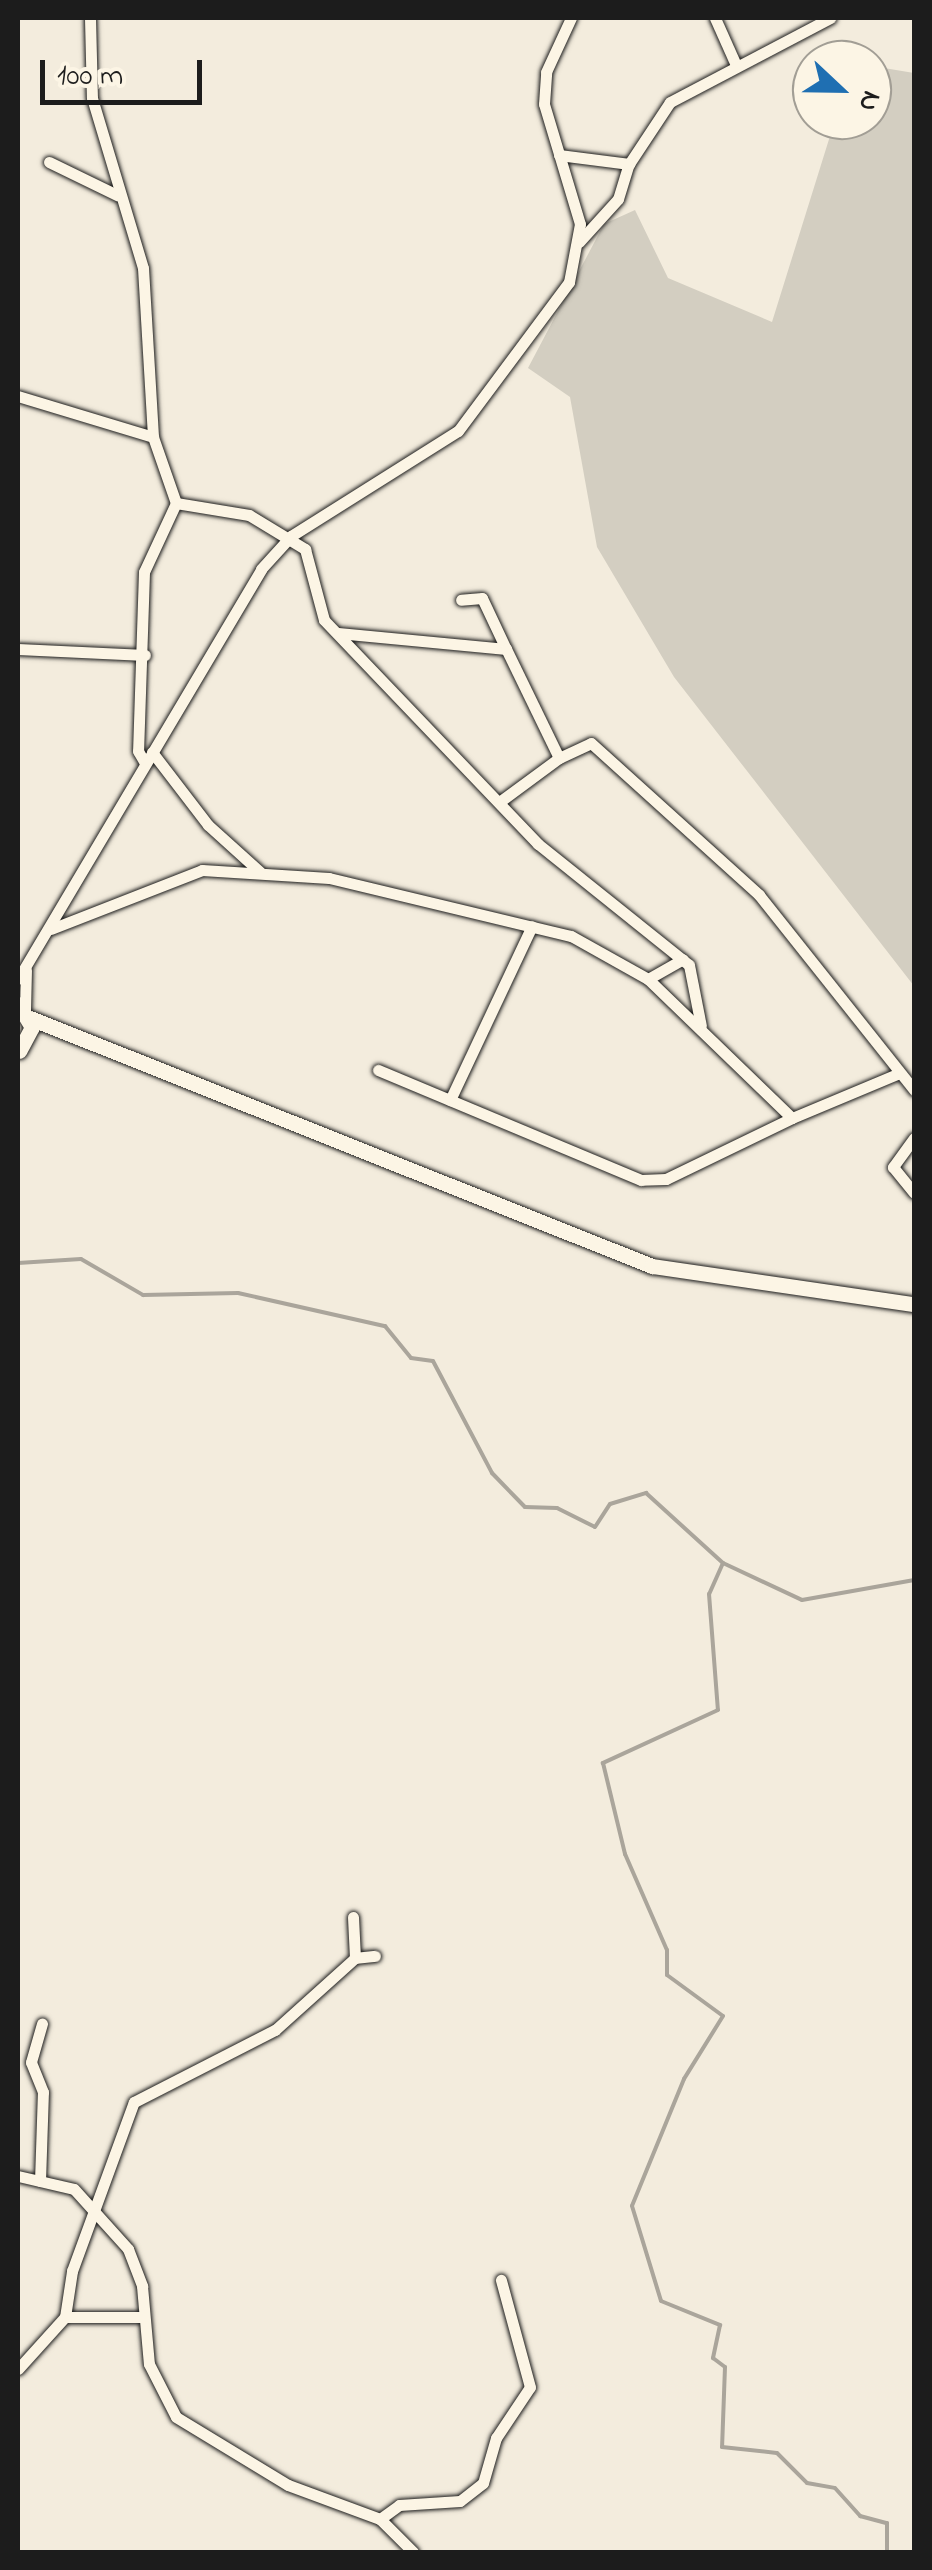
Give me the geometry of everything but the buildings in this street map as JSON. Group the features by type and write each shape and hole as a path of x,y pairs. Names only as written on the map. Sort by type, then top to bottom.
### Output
{"main road":[{"path":"18,1051 24,1010 55,1034 652,1266 914,1304"},
{"path":"18,1051 55,1034"}],"street":[{"path":"90,18 92,98 148,290 153,437 176,503 144,572 145,656 138,751 149,758 208,825 260,872"},
{"path":"18,979 149,758 291,536 406,471 488,402 569,282 579,242 559,156 546,72 571,18"},
{"path":"715,18 735,63"},
{"path":"579,242 618,200 629,164 670,102 735,63 830,18"},
{"path":"559,156 629,164"},
{"path":"49,162 118,195"},
{"path":"18,396 153,437"},
{"path":"176,503 249,515 291,536 312,567 312,604 338,633 502,800 538,844 683,959 698,979 701,1026"},
{"path":"462,600 482,598 559,758"},
{"path":"338,633 506,649"},
{"path":"18,649 145,656"},
{"path":"502,800 559,758 591,743 759,896 896,1074 914,1090"},
{"path":"51,929 202,870 260,872 364,885 532,926 596,944 648,980 701,1026 792,1118"},
{"path":"450,1100 532,926"},
{"path":"18,952 28,963 24,1010"},
{"path":"648,980 683,959"},
{"path":"378,1070 641,1180 666,1179 792,1118 896,1074"},
{"path":"914,1138 893,1167 914,1193"},
{"path":"353,1917 355,1958"},
{"path":"18,2369 65,2317 134,2102 275,2030 355,1958 375,1956"},
{"path":"40,2181 43,2092 31,2062 42,2024"},
{"path":"18,2176 40,2181 98,2207 128,2249 161,2393 198,2439 380,2519 413,2552"},
{"path":"380,2519 399,2505 460,2501 484,2483 496,2438 530,2388 502,2280"},
{"path":"65,2317 141,2317"},
{"path":"18,2351 35,2352"}],"shaded area":[{"path":"892,69 914,73 914,986 674,677 597,547 570,397 528,368 604,224 635,210 668,278 772,322 829,140 892,140"}],"waterway":[{"path":"18,1263 81,1259 143,1295 238,1293 385,1326 411,1358 433,1361 492,1473 525,1507 557,1508 595,1527 610,1504 646,1493 723,1563 802,1600 914,1580"},
{"path":"723,1563 709,1594 718,1710 603,1763 625,1854 667,1950 667,1975 723,2016 684,2079 632,2206 661,2301 720,2325 713,2358 725,2367 722,2447 777,2453 807,2483 835,2488 860,2516 887,2523 887,2552"}]}
